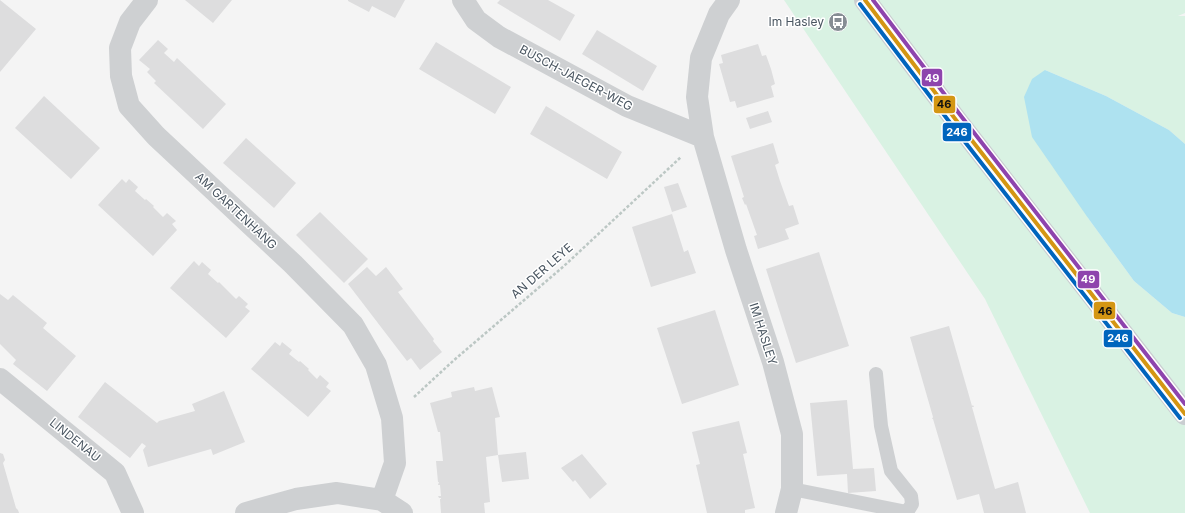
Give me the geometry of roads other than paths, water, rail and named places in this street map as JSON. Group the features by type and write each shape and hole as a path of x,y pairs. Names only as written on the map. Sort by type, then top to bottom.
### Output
{"main road":[{"path":"865,0 956,120 1185,414"}],"street":[{"name":"AM GARTENHANG","path":"147,0 130,22 120,48 121,76 129,106 156,136 293,264 353,325 376,365 392,418 395,463 382,500"},
{"name":"BUSCH-JAEGER-WEG","path":"463,0 476,20 499,37 627,106 703,137"},
{"name":"IM HASLEY","path":"729,0 719,14 701,58 697,97 703,137 736,250 773,362 792,434 792,488 786,513"},
{"name":"LINDENAU","path":"0,379 115,473 133,513"},
{"path":"246,513 294,506 337,493 382,500 402,513"}],"lane":[{"path":"792,488 907,512 912,504 911,496 891,471 881,426 876,374"}],"water":[{"path":"1045,70 1106,96 1169,130 1185,144 1185,317 1172,313 1134,281 1032,137 1024,97 1032,79"}],"place":[{"name":"Im Hasley","path":"838,22"}]}
